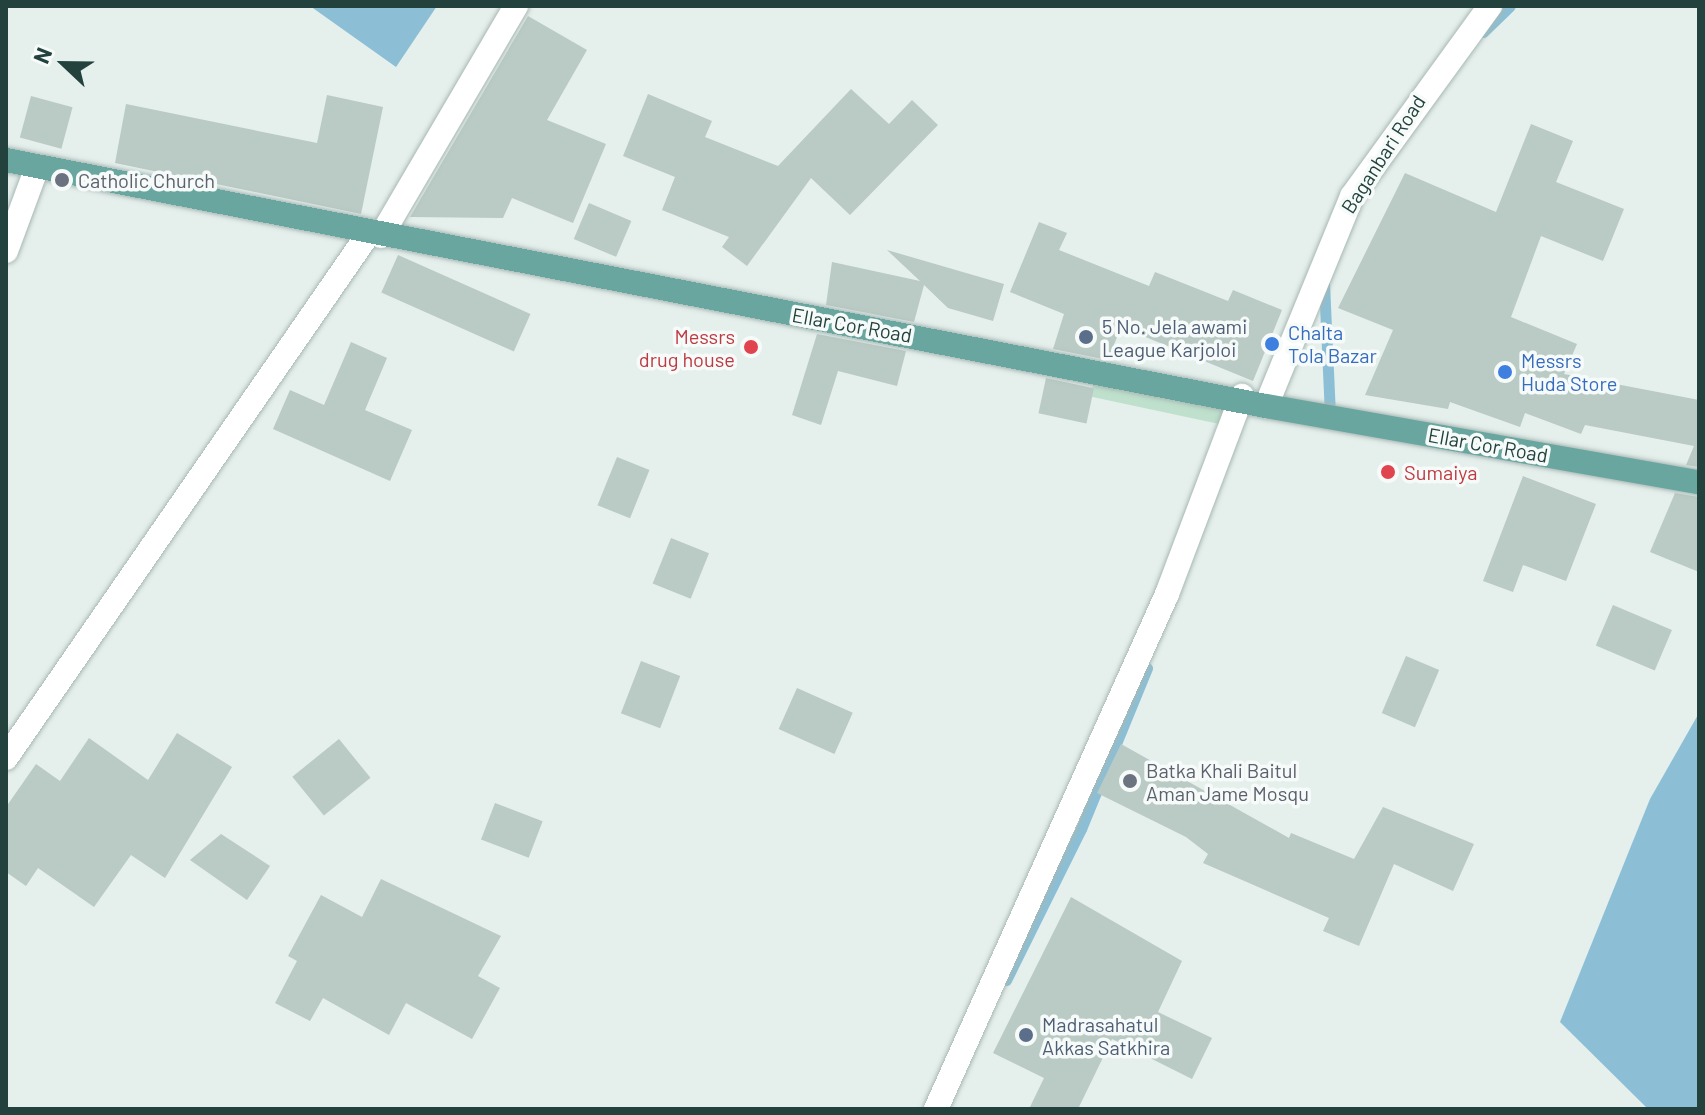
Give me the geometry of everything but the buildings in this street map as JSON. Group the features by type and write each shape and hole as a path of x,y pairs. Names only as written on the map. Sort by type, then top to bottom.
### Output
{"main road":[{"name":"Ellar Cor Road","path":"6,160 375,234 1242,396 1266,406 1699,482"}],"street":[{"path":"6,758 375,234 516,6"},
{"name":"Baganbari Road","path":"1266,406 1352,196 1490,6"},
{"path":"6,251 37,167"},
{"path":"936,1109 1167,594 1242,396"}],"green space":[{"path":"1095,375 1225,403 1221,424 1090,397"}],"water":[{"path":"310,6 437,6 396,67"},
{"path":"1699,713 1699,1109 1648,1109 1560,1022 1650,799"}],"waterway":[{"path":"1483,32 1510,6"},
{"path":"1324,283 1330,417"},
{"path":"1006,980 1081,829 1147,668"}],"place":[{"name":"Catholic Church","path":"62,180"},
{"name":"5 No. Jela awami League Karjoloi","path":"1086,337"},
{"name":"Chalta Tola Bazar","path":"1272,344"},
{"name":"Messrs drug house","path":"751,347"},
{"name":"Messrs Huda Store","path":"1505,372"},
{"name":"Sumaiya","path":"1388,472"},
{"name":"Batka Khali Baitul Aman Jame Mosqu","path":"1130,781"},
{"name":"Madrasahatul Akkas Satkhira","path":"1026,1035"}]}
